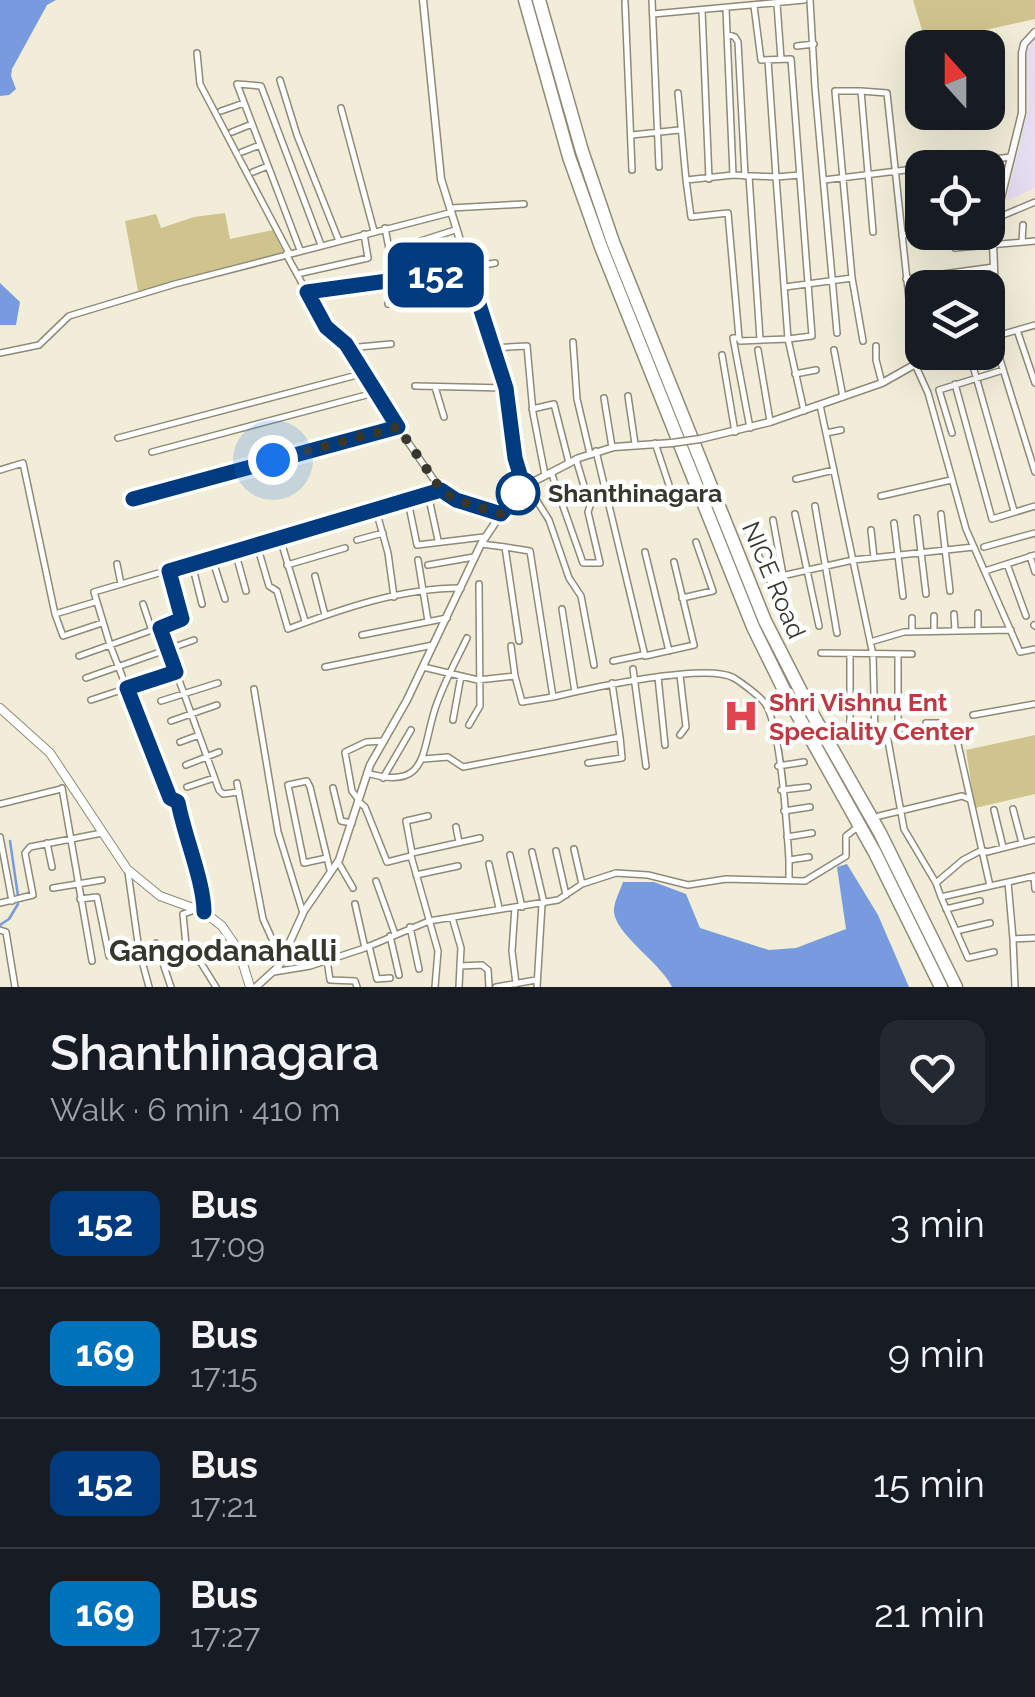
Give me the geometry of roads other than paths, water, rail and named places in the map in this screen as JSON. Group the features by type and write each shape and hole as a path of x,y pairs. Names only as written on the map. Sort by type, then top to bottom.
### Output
{"highway":[{"name":"NICE Road","path":"525,0 595,230 753,627 786,696 876,853 941,987"},
{"name":"NICE Road","path":"539,0 582,151 619,257 766,621 814,717 889,850 956,987"}],"main road":[{"path":"0,708 43,745 127,869 160,896 201,911 232,938 253,987"}],"street":[{"path":"423,0 438,164 448,211 506,388 515,458 526,486 549,520 569,578 581,596 594,665"},
{"path":"652,0 659,167"},
{"path":"685,0 686,11"},
{"path":"706,0 709,179"},
{"path":"652,14 807,0 814,44 837,333"},
{"path":"625,2 632,170"},
{"path":"778,4 781,59"},
{"path":"750,428 733,338 740,341 812,336 791,59 761,60 754,6"},
{"path":"726,9 733,176"},
{"path":"1005,180 1022,113 1024,44 1035,32"},
{"path":"726,34 735,36 738,42 760,339"},
{"path":"797,46 814,44"},
{"path":"197,53 200,84 326,327 348,348 441,490 456,500 501,514"},
{"path":"768,60 788,339 804,411"},
{"path":"280,80 297,136 339,241"},
{"path":"300,250 237,84 261,86 320,245"},
{"path":"863,341 852,278 835,91 887,93 905,270"},
{"path":"861,91 874,232"},
{"path":"678,92 691,217 728,212 739,338"},
{"path":"221,111 244,103"},
{"path":"341,108 374,231"},
{"path":"232,132 252,124"},
{"path":"632,135 680,130"},
{"path":"242,152 260,145"},
{"path":"1005,158 1010,157"},
{"path":"253,172 268,166"},
{"path":"824,180 905,171"},
{"path":"686,180 800,176"},
{"path":"1005,213 1035,202"},
{"path":"0,353 39,345 69,316 300,250 448,211 524,204"},
{"path":"1022,242 1023,225"},
{"path":"386,228 393,268"},
{"path":"411,244 455,230"},
{"path":"297,274 368,258 364,234"},
{"path":"1005,243 1035,241"},
{"path":"994,250 994,270"},
{"path":"307,292 495,263"},
{"path":"974,270 994,267"},
{"path":"785,287 852,278"},
{"path":"388,304 476,297"},
{"path":"1005,332 1035,325"},
{"path":"1018,330 1035,383"},
{"path":"573,342 577,399 642,655"},
{"path":"348,348 391,344"},
{"path":"493,348 526,346 532,408 548,474 583,564 600,562 588,512 590,506 554,404 532,408"},
{"path":"876,346 882,383"},
{"path":"758,350 770,422"},
{"path":"834,350 843,397"},
{"path":"1026,356 1035,354"},
{"path":"722,355 735,432"},
{"path":"795,374 816,370"},
{"path":"253,987 282,961 303,914 338,862 367,773 448,618 482,540 526,486 593,452 735,432 882,383 907,370"},
{"path":"918,370 974,547 1020,652 1035,649"},
{"path":"975,370 1014,512"},
{"path":"952,433 938,390 1003,370 1035,472"},
{"path":"118,438 362,374"},
{"path":"955,384 992,519 1035,506"},
{"path":"416,386 506,388"},
{"path":"435,387 444,418"},
{"path":"152,452 374,393"},
{"path":"628,396 635,444"},
{"path":"604,398 612,447"},
{"path":"820,405 873,655 875,735"},
{"path":"133,499 398,427"},
{"path":"826,433 841,430"},
{"path":"656,444 674,497"},
{"path":"0,467 23,463 62,636 102,624"},
{"path":"796,479 834,470"},
{"path":"882,496 951,480"},
{"path":"216,987 201,963 190,959 184,946 183,914 201,911 204,896 194,872 178,802 170,798 102,624 94,592 441,490"},
{"path":"428,494 438,541"},
{"path":"408,501 417,545 482,540 530,550 553,697"},
{"path":"815,506 837,632"},
{"path":"376,510 394,597"},
{"path":"795,514 819,626"},
{"path":"941,514 950,591"},
{"path":"917,518 926,594"},
{"path":"774,520 783,576"},
{"path":"894,523 903,596"},
{"path":"747,529 787,620"},
{"path":"870,530 874,558"},
{"path":"358,540 382,533"},
{"path":"984,547 1035,533"},
{"path":"280,538 306,622"},
{"path":"682,598 714,591 696,542"},
{"path":"257,545 269,586 278,591 288,629 350,606 423,591 462,588"},
{"path":"505,547 520,641"},
{"path":"768,579 853,560 974,547"},
{"path":"287,565 344,548"},
{"path":"235,551 246,591"},
{"path":"645,552 669,651"},
{"path":"985,571 1032,556 1035,572"},
{"path":"428,565 474,557"},
{"path":"212,558 224,599"},
{"path":"418,560 428,621"},
{"path":"613,660 648,657 694,645 674,562"},
{"path":"117,564 121,584"},
{"path":"192,564 202,604"},
{"path":"1008,564 1026,616"},
{"path":"79,656 182,619 169,571"},
{"path":"314,576 326,615"},
{"path":"469,725 480,706 480,584"},
{"path":"55,614 94,602"},
{"path":"143,604 152,631"},
{"path":"562,610 575,692"},
{"path":"978,613 978,630"},
{"path":"954,614 955,631"},
{"path":"934,616 934,631"},
{"path":"362,635 448,618"},
{"path":"912,618 912,632"},
{"path":"160,628 220,792 239,792"},
{"path":"870,642 912,632 1010,630"},
{"path":"367,773 403,778 423,759 435,708 467,638"},
{"path":"86,678 194,640"},
{"path":"325,667 434,645"},
{"path":"511,646 522,702 612,683 680,675 732,676 764,702 774,730 790,880"},
{"path":"821,652 912,654"},
{"path":"850,654 850,736 902,735 898,656"},
{"path":"423,667 478,680 516,676"},
{"path":"633,669 646,766"},
{"path":"91,700 176,672"},
{"path":"680,675 686,727 680,735"},
{"path":"452,720 461,676"},
{"path":"658,677 664,745"},
{"path":"162,701 218,683"},
{"path":"588,763 622,758 612,683"},
{"path":"254,689 274,807 303,914"},
{"path":"974,715 1035,704"},
{"path":"171,721 217,705"},
{"path":"926,723 944,724 955,731 990,886"},
{"path":"383,778 411,730"},
{"path":"180,742 199,735"},
{"path":"887,735 904,829 936,883 968,958 994,952"},
{"path":"423,759 448,757 464,766 620,737"},
{"path":"384,741 366,742 344,752 352,791 365,807 387,862 480,838"},
{"path":"186,765 218,752"},
{"path":"778,766 804,762"},
{"path":"188,787 214,778"},
{"path":"304,863 287,788 297,782 307,782 310,787 331,873"},
{"path":"237,783 259,904 282,961"},
{"path":"0,804 74,786"},
{"path":"781,790 808,786"},
{"path":"62,788 92,961"},
{"path":"334,788 340,821 352,823"},
{"path":"879,816 962,796 969,799"},
{"path":"784,811 810,807"},
{"path":"1013,809 1022,843"},
{"path":"994,810 1004,848"},
{"path":"428,816 406,821 416,875 438,952 435,987"},
{"path":"456,826 459,842"},
{"path":"274,972 327,960 429,922 544,903 616,872 688,884 726,878 806,882 846,856 846,836 854,830"},
{"path":"0,903 33,895 26,849 102,832"},
{"path":"788,837 812,832"},
{"path":"0,837 12,900"},
{"path":"435,837 438,847"},
{"path":"936,883 982,850 1035,840"},
{"path":"47,843 52,867"},
{"path":"574,848 582,884"},
{"path":"556,851 566,895"},
{"path":"460,966 486,966 493,987 537,983 544,903 532,852"},
{"path":"510,855 518,907 512,951 516,984"},
{"path":"790,860 809,857"},
{"path":"288,867 327,858"},
{"path":"338,862 352,888"},
{"path":"489,864 499,908"},
{"path":"416,875 458,866"},
{"path":"127,869 139,950 149,987"},
{"path":"942,897 1034,876 1035,889"},
{"path":"53,888 102,880"},
{"path":"376,882 393,935 399,975"},
{"path":"1008,882 1015,987"},
{"path":"80,899 97,897 110,956"},
{"path":"946,908 980,902"},
{"path":"355,904 377,979 390,978"},
{"path":"452,917 462,948 460,987"},
{"path":"956,931 990,923"},
{"path":"410,927 419,969"},
{"path":"0,930 6,932 15,987"},
{"path":"1013,939 1035,938"},
{"path":"156,942 171,987"},
{"path":"327,960 330,980 356,980 357,987"}],"water":[{"path":"0,0 56,0 47,5 12,69 16,89 0,96"},
{"path":"0,283 20,302 16,325 0,325"},
{"path":"847,864 878,915 909,987 672,987 622,930 614,912 623,882 654,882 686,894 700,928 769,950 796,948 846,929 837,867"}],"waterway":[{"path":"10,841 18,896"},
{"path":"0,925 18,904"}],"place":[{"name":"Shanthinagara","path":"518,493"},
{"name":"Shri Vishnu Ent Speciality Center","path":"741,716"}],"district":[{"name":"Gangodanahalli","path":"223,950"}]}
